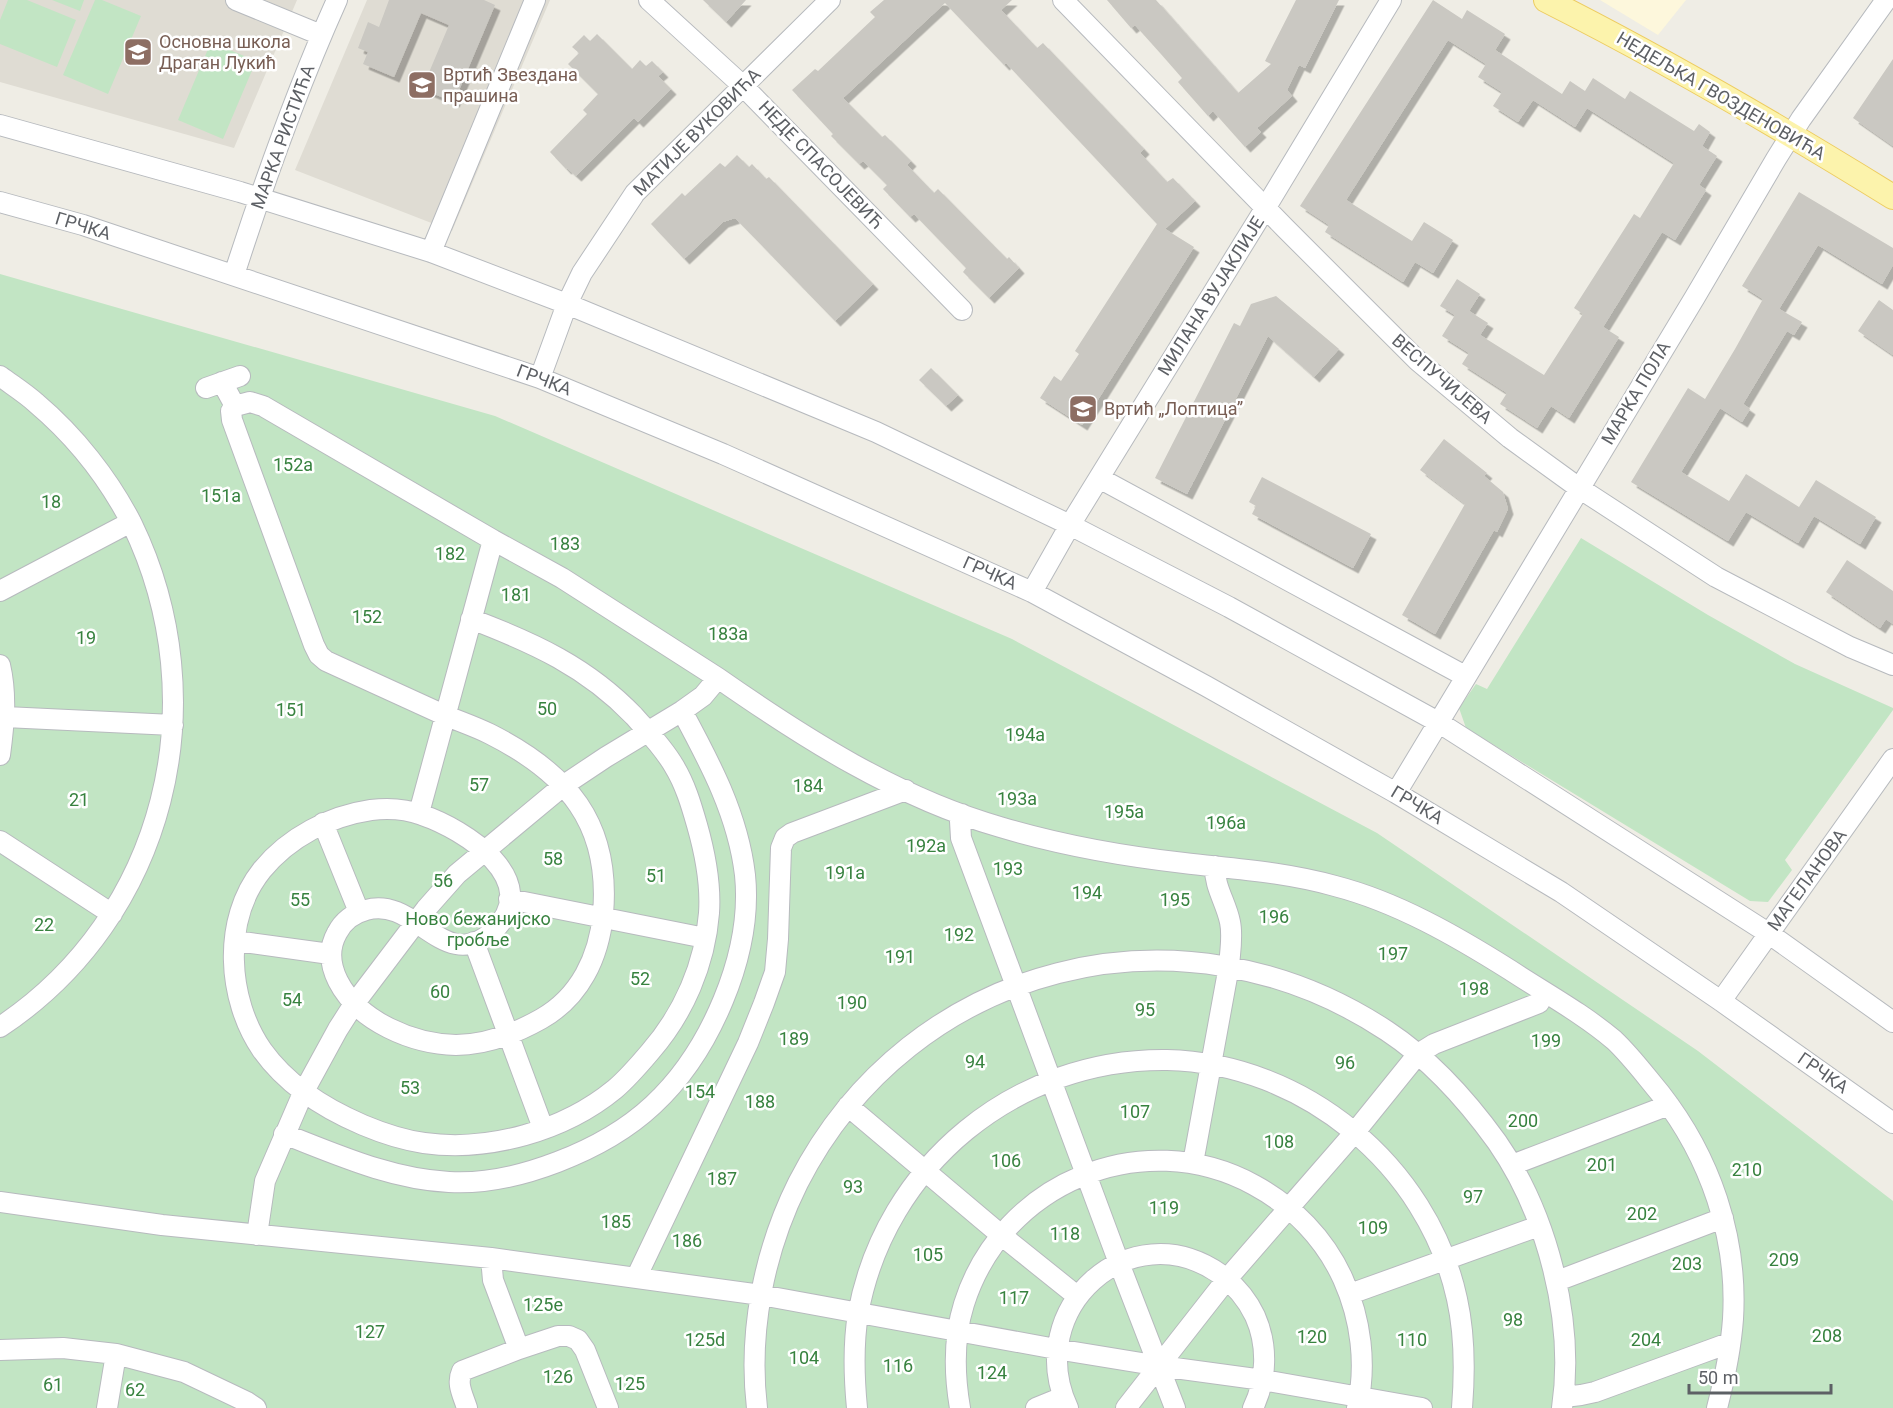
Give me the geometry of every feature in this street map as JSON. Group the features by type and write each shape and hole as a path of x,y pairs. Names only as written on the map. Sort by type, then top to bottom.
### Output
{"main road":[{"name":"НЕДЕЉКА ГВОЗДЕНОВИЋА","path":"1546,0 1669,64 1893,197"}],"street":[{"path":"236,0 321,35"},
{"name":"МАРКА РИСТИЋА","path":"234,275 321,35 337,0"},
{"path":"431,252 535,0"},
{"name":"НЕДЕ СПАСОЈЕВИЋ","path":"649,0 743,86 962,310"},
{"name":"МАТИЈЕ ВУКОВИЋА","path":"540,378 567,304 582,273 635,193 830,0"},
{"name":"ВЕСПУЧИЈЕВА","path":"1063,0 1417,360 1510,438 1579,488 1716,576 1850,647 1893,665"},
{"name":"МИЛАНА ВУЈАКЛИЈЕ","path":"1032,592 1070,525 1391,0"},
{"name":"МАРКА ПОЛА","path":"1396,793 1791,135 1886,0"},
{"path":"0,125 260,198 431,252 567,304 876,432 1070,525 1229,607 1438,722 1768,933 1893,1022"},
{"name":"ГРЧКА","path":"0,202 83,225 540,378 723,453 1032,592 1206,686 1396,793 1561,892 1721,1001 1893,1124"},
{"path":"0,376 36,403 73,438 104,478 131,522 148,561 161,600 174,683 173,725 167,775 155,823 136,870 112,914 85,951 54,985 19,1015 0,1027"},
{"path":"223,382 235,406"},
{"path":"471,619 523,640 567,662 608,691 663,750 683,783 701,838 707,868 709,900 705,938 691,989 661,1039 615,1090 561,1122 513,1138 455,1145 421,1142 392,1136 330,1109 303,1093 284,1077 264,1053 246,1021 234,978 233,962 242,909 247,895 259,874 307,832 323,823 370,810 387,809 419,813 447,826 486,850 502,870 508,885 509,899 506,910 499,924 491,932 474,942 460,945 450,943 394,909 386,907 359,912 345,922 335,935 330,954 334,973 344,992 354,1004 369,1016 397,1031 449,1045 477,1044 508,1034 548,1015 579,986 596,953 603,917 604,874 597,845 582,808 564,785 544,768 508,743 483,730 445,716 326,661 319,655 232,420 231,411 235,406 250,402 263,406 562,578 821,745 906,790 997,827 1066,844 1124,855 1258,870 1339,886 1429,923 1491,958 1579,1014 1615,1041 1637,1065 1688,1131 1706,1168 1723,1218 1733,1274 1733,1320 1717,1408"},
{"path":"1099,478 1465,676"},
{"path":"0,591 131,522"},
{"path":"419,813 493,540"},
{"path":"0,665 3,677 5,717 0,754"},
{"path":"257,1235 265,1181 303,1093 354,1004 444,888 564,785 606,756 682,711 703,696 718,678"},
{"path":"284,1134 393,1174 418,1179 471,1181 526,1172 564,1160 596,1144 652,1106 686,1067 716,1017 732,976 746,908 745,876 735,826 715,773 682,711"},
{"path":"5,717 173,725"},
{"name":"МАГЕЛАНОВА","path":"1721,1001 1893,759"},
{"path":"636,1278 748,1043 775,972 778,939 779,859 782,843 792,832 906,790"},
{"path":"962,814 961,838 1175,1408"},
{"path":"323,823 359,912"},
{"path":"0,842 112,914"},
{"path":"1193,1163 1229,966 1232,938 1230,922 1215,881 1215,866"},
{"path":"509,899 705,938"},
{"path":"236,940 330,954"},
{"path":"474,942 543,1128"},
{"path":"757,1408 756,1331 761,1295 772,1250 792,1195 808,1164 826,1134 848,1106 888,1065 924,1036 973,1006 1017,985 1056,973 1099,964 1131,961 1186,961 1229,966 1275,977 1329,998 1370,1020 1418,1054 1449,1083 1477,1115 1512,1164 1539,1226 1557,1281 1563,1329 1563,1402 1729,1343"},
{"path":"1126,1408 1227,1279 1355,1132 1418,1054 1434,1044 1539,1003 1544,992"},
{"path":"857,1408 854,1346 858,1313 868,1274 883,1236 903,1200 924,1171 954,1140 984,1116 1016,1096 1051,1080 1089,1068 1128,1062 1168,1060 1210,1064 1239,1071 1300,1095 1329,1112 1378,1153 1405,1186 1433,1231 1446,1260 1457,1298 1463,1336 1465,1376 1462,1408"},
{"path":"1512,1164 1669,1105"},
{"path":"848,1106 1077,1296"},
{"path":"960,1408 955,1358 957,1331 963,1305 973,1280 1001,1234 1026,1209 1045,1195 1086,1173 1112,1165 1166,1160 1193,1163 1219,1170 1244,1179 1268,1192 1308,1226 1325,1247 1350,1294 1359,1328 1362,1363 1359,1403"},
{"path":"0,1202 162,1225 491,1258 761,1295 1056,1349 1263,1380 1359,1403 1422,1408"},
{"path":"1557,1281 1723,1218"},
{"path":"1350,1294 1539,1226"},
{"path":"1036,1408 1066,1403 1058,1382 1056,1349 1067,1312 1077,1296 1104,1272 1119,1263 1156,1255 1176,1256 1212,1268 1227,1279 1251,1308 1259,1325 1265,1362 1263,1380 1252,1408"},
{"path":"491,1258 493,1280 519,1349"},
{"path":"467,1408 459,1385 462,1371 558,1336 569,1336 578,1340 585,1350 608,1408"},
{"path":"0,1350 63,1348 116,1354 184,1372 256,1408"},
{"path":"107,1408 116,1354"}],"shaded area":[{"name":"Основна школа Драган Лукић","path":"0,0 297,0 234,148 0,82"},
{"name":"Вртић Звездана прашина","path":"367,0 550,0 452,231 295,170"},
{"path":"1600,0 1686,0 1658,35"}],"green space":[{"path":"8,0 27,0 76,20 57,67 0,44 0,20"},
{"path":"52,0 84,0 80,11"},
{"path":"95,0 102,0 141,16 108,94 63,75"},
{"path":"211,42 256,61 223,139 178,120"},
{"name":"Ново бежанијско гробље","path":"0,274 495,416 1012,639 1377,833 1698,1051 1893,1201 1893,1408 0,1408"},
{"path":"1581,538 1708,615 1795,664 1893,708 1785,860 1792,870 1768,902 1750,901 1466,728 1459,708 1476,684 1487,689"}],"building":[{"path":"389,0 484,0 495,5 454,102 422,89 449,25 421,13 394,77 363,64 368,52 358,48 368,22 379,27"},
{"path":"703,0 746,0 726,22"},
{"path":"884,0 1012,0 1001,10 1037,48 1043,43 1144,149 1140,153 1167,182 1173,178 1195,201 1165,229 1194,247 1082,425 1040,398 1054,376 1061,381 1079,354 1075,351 1157,224 1006,63 1004,65 945,3 843,98 882,137 885,135 911,161 907,165 934,193 938,189 1007,259 1009,257 1019,268 989,298 963,272 966,268 914,214 910,217 883,189 887,185 863,161 859,164 831,136 833,134 792,90 815,69 818,71 875,17 870,12"},
{"path":"1107,0 1156,0 1238,93 1271,64 1265,61 1296,0 1339,0 1305,68 1299,65 1287,90 1292,96 1257,128 1261,132 1245,147 1213,111 1208,116 1178,82 1182,78 1135,25 1131,28"},
{"path":"1433,0 1462,19 1467,10 1505,34 1495,50 1562,94 1570,81 1585,91 1593,78 1625,99 1630,91 1694,131 1699,124 1710,132 1702,146 1717,156 1699,185 1706,190 1675,240 1662,232 1603,327 1619,337 1569,418 1551,406 1537,428 1500,404 1507,393 1462,364 1469,353 1442,336 1455,315 1440,306 1457,279 1480,294 1469,311 1488,323 1480,335 1544,375 1583,314 1574,308 1634,214 1640,218 1674,163 1587,108 1575,127 1533,100 1518,122 1493,106 1502,92 1478,77 1486,64 1448,40 1346,200 1412,241 1424,222 1453,240 1433,273 1415,262 1403,282 1325,232 1329,225 1300,206"},
{"path":"597,34 632,69 640,60 646,66 652,61 663,72 658,76 671,89 638,122 634,118 576,176 550,152 587,114 583,110 598,94 568,64 579,53 572,47 584,35 590,41"},
{"path":"1893,59 1893,146 1853,118"},
{"path":"737,155 749,167 752,164 766,179 769,177 873,284 835,321 735,218 723,222 684,259 651,224 682,193 685,196 720,163 725,167"},
{"path":"1799,192 1893,248 1893,265 1882,284 1818,245 1779,309 1802,322 1794,335 1787,331 1743,404 1750,409 1742,422 1720,408 1681,472 1729,501 1746,474 1799,507 1816,480 1876,517 1860,544 1814,516 1798,543 1746,512 1728,541 1631,482 1688,388 1705,399 1735,349 1763,299 1742,286"},
{"path":"1276,296 1339,349 1314,377 1268,336 1187,494 1155,478 1234,323 1240,326 1251,304"},
{"path":"1879,300 1893,310 1893,355 1858,331"},
{"path":"931,368 958,395 946,406 919,380"},
{"path":"1444,439 1487,473 1484,476 1503,492 1508,509 1497,532 1494,530 1435,634 1402,615 1465,504 1420,470"},
{"path":"1262,477 1371,534 1353,568 1252,514 1256,506 1249,502"},
{"path":"1847,560 1893,591 1893,624 1886,619 1880,628 1826,592"}],"place":[{"name":"Основна школа Драган Лукић","path":"138,52"},
{"name":"Вртић Звездана прашина","path":"422,85"},
{"name":"Вртић „Лоптица”","path":"1083,409"}],"park label":[{"name":"152a","path":"293,465"},
{"name":"151a","path":"221,496"},
{"name":"18","path":"51,502"},
{"name":"183","path":"565,544"},
{"name":"182","path":"450,554"},
{"name":"181","path":"516,595"},
{"name":"152","path":"367,617"},
{"name":"183a","path":"728,634"},
{"name":"19","path":"86,638"},
{"name":"50","path":"547,709"},
{"name":"151","path":"291,710"},
{"name":"194a","path":"1025,735"},
{"name":"57","path":"479,785"},
{"name":"184","path":"808,786"},
{"name":"193a","path":"1017,799"},
{"name":"21","path":"79,800"},
{"name":"195a","path":"1124,812"},
{"name":"196a","path":"1226,823"},
{"name":"192а","path":"926,846"},
{"name":"58","path":"553,859"},
{"name":"193","path":"1008,869"},
{"name":"191a","path":"845,873"},
{"name":"51","path":"656,876"},
{"name":"56","path":"443,881"},
{"name":"194","path":"1087,893"},
{"name":"55","path":"300,900"},
{"name":"195","path":"1175,900"},
{"name":"196","path":"1274,917"},
{"name":"22","path":"44,925"},
{"name":"192","path":"959,935"},
{"name":"197","path":"1393,954"},
{"name":"191","path":"900,957"},
{"name":"52","path":"640,979"},
{"name":"198","path":"1474,989"},
{"name":"60","path":"440,992"},
{"name":"54","path":"292,1000"},
{"name":"190","path":"852,1003"},
{"name":"95","path":"1145,1010"},
{"name":"189","path":"794,1039"},
{"name":"199","path":"1546,1041"},
{"name":"94","path":"975,1062"},
{"name":"96","path":"1345,1063"},
{"name":"53","path":"410,1088"},
{"name":"154","path":"700,1092"},
{"name":"188","path":"760,1102"},
{"name":"107","path":"1135,1112"},
{"name":"200","path":"1523,1121"},
{"name":"108","path":"1279,1142"},
{"name":"106","path":"1006,1161"},
{"name":"201","path":"1602,1165"},
{"name":"210","path":"1747,1170"},
{"name":"187","path":"722,1179"},
{"name":"93","path":"853,1187"},
{"name":"97","path":"1473,1197"},
{"name":"119","path":"1164,1208"},
{"name":"202","path":"1642,1214"},
{"name":"185","path":"616,1222"},
{"name":"109","path":"1373,1228"},
{"name":"118","path":"1065,1234"},
{"name":"186","path":"687,1241"},
{"name":"105","path":"928,1255"},
{"name":"209","path":"1784,1260"},
{"name":"203","path":"1687,1264"},
{"name":"117","path":"1014,1298"},
{"name":"125e","path":"543,1305"},
{"name":"98","path":"1513,1320"},
{"name":"127","path":"370,1332"},
{"name":"208","path":"1827,1336"},
{"name":"120","path":"1312,1337"},
{"name":"125d","path":"705,1340"},
{"name":"110","path":"1412,1340"},
{"name":"204","path":"1646,1340"},
{"name":"104","path":"804,1358"},
{"name":"116","path":"898,1366"},
{"name":"124","path":"992,1373"},
{"name":"126","path":"558,1377"},
{"name":"125","path":"630,1384"},
{"name":"61","path":"53,1385"},
{"name":"62","path":"135,1390"}]}
